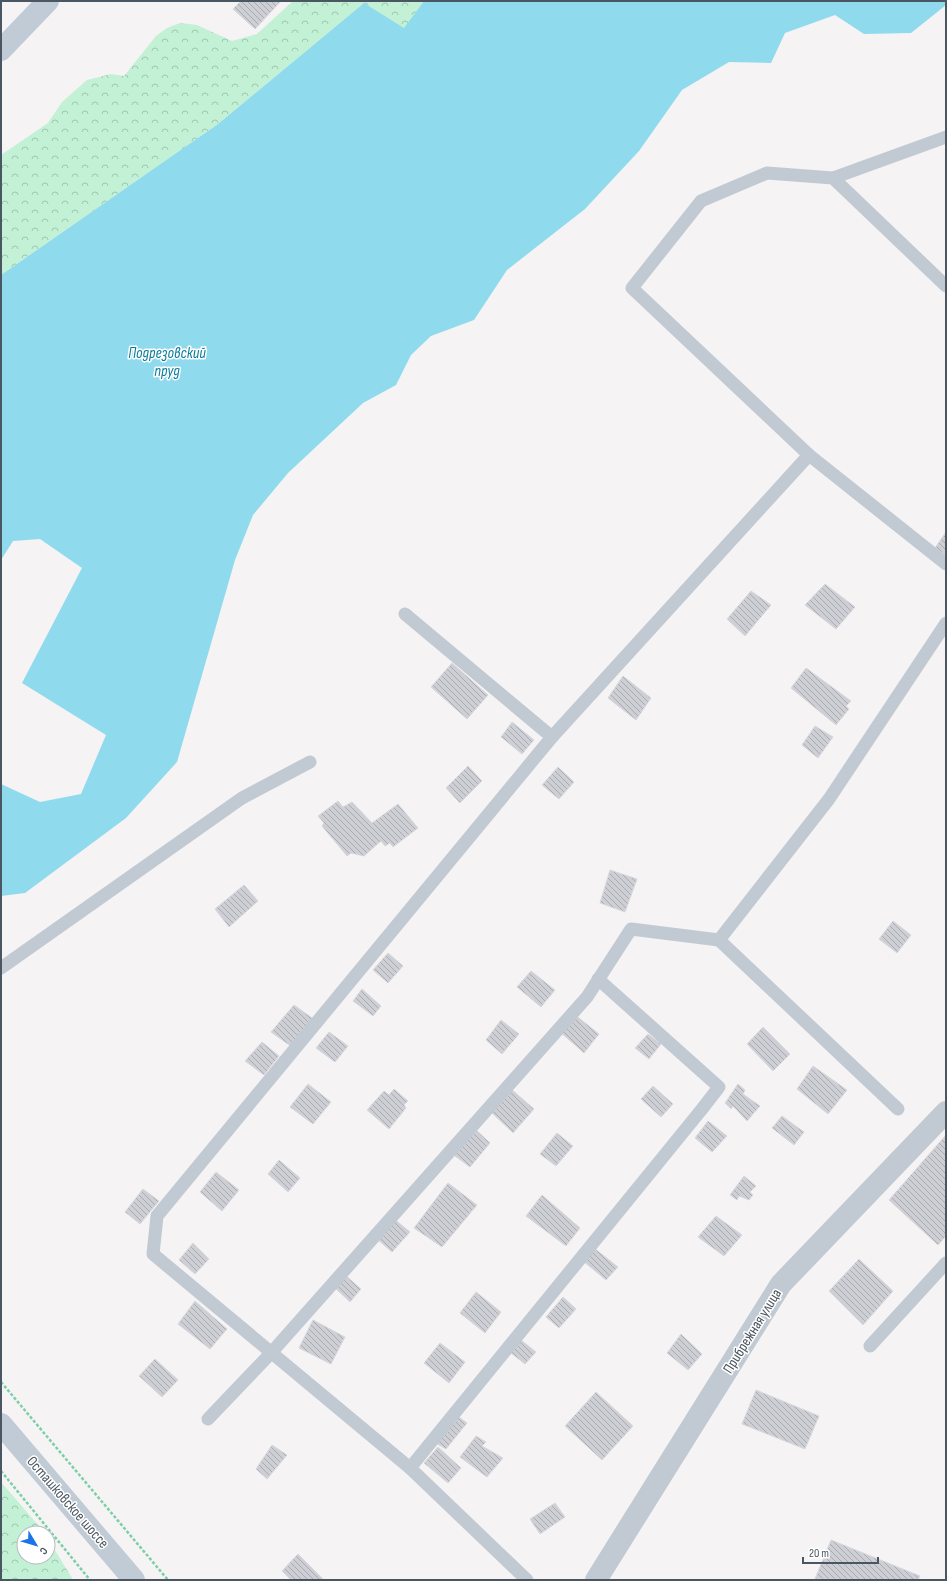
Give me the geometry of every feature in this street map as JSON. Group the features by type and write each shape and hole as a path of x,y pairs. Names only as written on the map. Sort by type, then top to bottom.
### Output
{"main road":[{"path":"1,50 48,1"},
{"name":"Осташковское шоссе","path":"1,1424 134,1580"}],"street":[{"name":"Прибрежная улица","path":"596,1580 782,1284 946,1112"}],"lane":[{"path":"946,137 833,178 767,173 701,200 632,288 809,455 946,564"},
{"path":"833,178 946,286"},
{"path":"527,1580 410,1468 153,1254 157,1216 552,737 809,455"},
{"path":"405,614 552,737"},
{"path":"719,940 829,799 946,623"},
{"path":"1,968 242,798 310,762"},
{"path":"208,1419 271,1353 587,997 631,929 719,940 898,1109"},
{"path":"410,1468 719,1087 598,979"},
{"path":"870,1346 946,1263"}],"path":[{"path":"1,1382 168,1580"},
{"path":"1,1471 90,1580"}],"green space":[{"path":"293,1 424,1 404,29 364,3 218,124 1,275 1,155 48,123 62,102 87,80 111,74 124,76 156,36 167,28 180,23 197,25 232,41 257,34"},
{"path":"1,1482 38,1525 16,1525 16,1565 56,1565 56,1552 72,1580 1,1580"}],"water":[{"name":"Подрезовский пруд","path":"424,1 946,1 946,5 911,33 864,34 835,15 785,33 771,63 729,62 682,90 639,151 585,209 507,270 474,320 431,336 411,355 396,385 363,403 288,473 253,515 235,560 177,762 126,818 25,893 1,896 1,784 40,802 81,794 106,735 22,683 82,568 40,539 13,541 1,560 1,275 218,124 364,3 404,28"}],"building":[{"path":"241,1 281,1 255,29 233,9"},
{"path":"946,532 946,555 935,548"},
{"path":"825,584 855,607 836,629 805,605"},
{"path":"751,591 771,605 745,636 727,619"},
{"path":"452,663 488,695 467,719 431,687"},
{"path":"806,668 851,701 846,706 849,709 836,725 791,688"},
{"path":"623,676 651,698 636,720 608,698"},
{"path":"512,722 534,740 522,754 501,737"},
{"path":"815,726 833,737 818,758 802,745"},
{"path":"468,766 482,781 460,803 446,788"},
{"path":"558,767 574,782 559,799 542,785"},
{"path":"338,801 343,807 352,802 372,823 398,804 418,828 393,847 390,843 385,846 381,841 364,856 351,853 347,856 322,826 324,823 318,816"},
{"path":"610,870 637,879 625,912 600,903"},
{"path":"244,885 258,901 229,927 215,909"},
{"path":"893,921 911,935 897,953 879,939"},
{"path":"388,953 403,966 388,983 373,970"},
{"path":"531,971 555,990 541,1007 517,987"},
{"path":"362,989 381,1006 373,1016 353,1001"},
{"path":"294,1005 315,1020 292,1047 271,1032"},
{"path":"574,1014 599,1034 584,1053 559,1031"},
{"path":"501,1020 519,1034 502,1054 486,1040"},
{"path":"763,1027 790,1054 773,1071 747,1044"},
{"path":"329,1032 348,1046 335,1062 316,1048"},
{"path":"648,1034 661,1044 649,1059 635,1048"},
{"path":"262,1042 279,1056 264,1075 245,1061"},
{"path":"813,1066 847,1090 828,1114 797,1089"},
{"path":"308,1084 331,1102 313,1124 290,1107"},
{"path":"738,1084 745,1090 743,1094 760,1106 747,1121 733,1106 731,1109 725,1103"},
{"path":"653,1086 673,1104 661,1117 641,1099"},
{"path":"510,1088 534,1109 513,1133 490,1111"},
{"path":"394,1089 408,1101 404,1105 406,1108 389,1129 367,1110 384,1091 389,1095"},
{"path":"782,1116 804,1132 794,1145 772,1128"},
{"path":"708,1121 727,1136 712,1152 695,1138"},
{"path":"473,1127 490,1143 470,1167 451,1153"},
{"path":"557,1133 573,1146 556,1166 540,1154"},
{"path":"946,1135 946,1238 945,1237 938,1245 889,1200"},
{"path":"279,1160 300,1178 288,1192 268,1174"},
{"path":"216,1172 239,1190 222,1211 200,1192"},
{"path":"744,1176 756,1186 750,1192 753,1195 749,1200 739,1196 737,1200 730,1195"},
{"path":"448,1183 477,1205 442,1247 414,1228"},
{"path":"143,1189 159,1201 140,1224 125,1212"},
{"path":"542,1195 580,1228 566,1246 526,1216"},
{"path":"716,1216 742,1235 724,1256 698,1237"},
{"path":"393,1218 410,1232 392,1252 376,1238"},
{"path":"193,1243 209,1259 195,1274 179,1260"},
{"path":"594,1248 618,1267 606,1280 583,1261"},
{"path":"859,1259 893,1291 863,1325 829,1291"},
{"path":"345,1275 361,1289 350,1302 334,1287"},
{"path":"476,1292 501,1312 485,1333 460,1313"},
{"path":"563,1297 576,1309 559,1328 546,1317"},
{"path":"195,1301 227,1329 210,1349 178,1324"},
{"path":"313,1320 345,1337 331,1364 299,1348"},
{"path":"681,1334 702,1354 688,1370 667,1353"},
{"path":"521,1340 536,1352 525,1364 511,1353"},
{"path":"440,1343 465,1362 449,1383 424,1363"},
{"path":"155,1359 178,1380 162,1397 139,1376"},
{"path":"756,1390 819,1416 805,1449 742,1424"},
{"path":"596,1392 633,1426 602,1460 565,1426"},
{"path":"456,1415 467,1423 446,1449 434,1442"},
{"path":"476,1436 486,1442 482,1446 503,1458 487,1477 460,1457"},
{"path":"272,1445 287,1455 267,1479 256,1469"},
{"path":"438,1447 461,1468 448,1483 424,1463"},
{"path":"555,1503 565,1517 540,1534 530,1519"},
{"path":"831,1540 920,1576 918,1580 815,1579"},
{"path":"298,1554 324,1580 291,1580 282,1571"}]}
